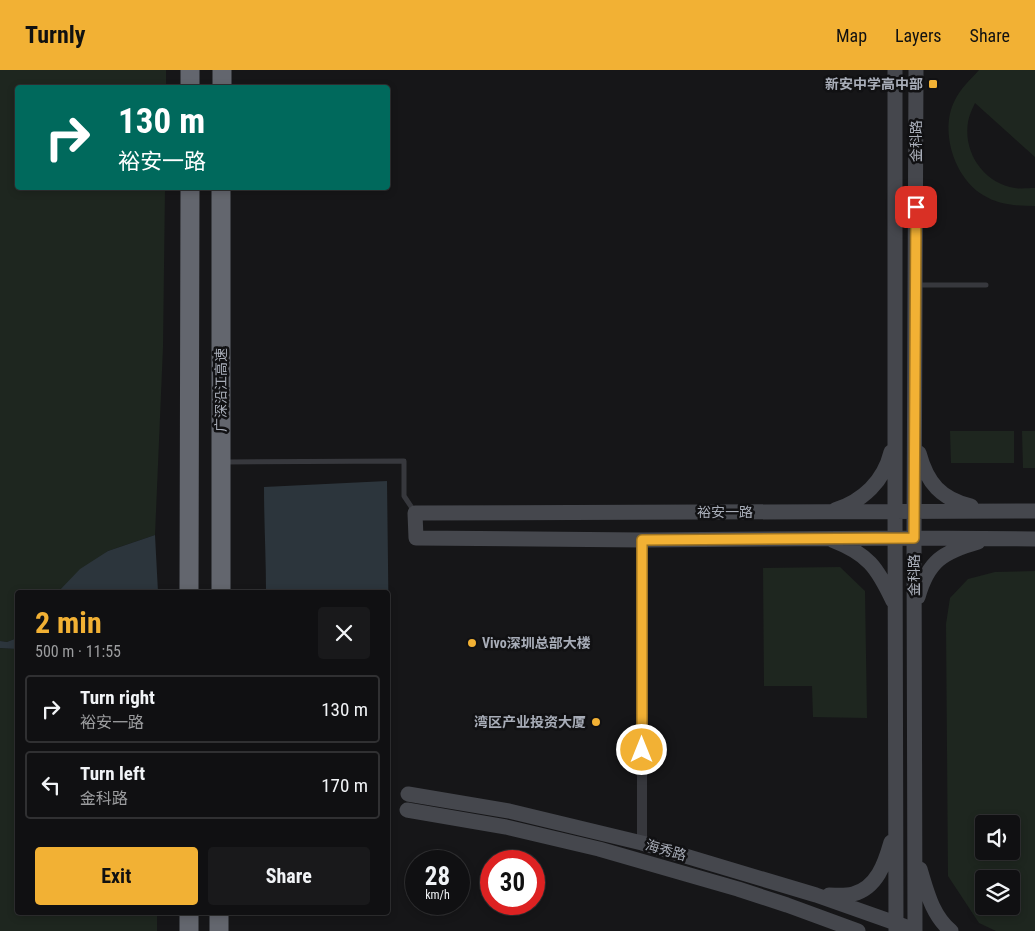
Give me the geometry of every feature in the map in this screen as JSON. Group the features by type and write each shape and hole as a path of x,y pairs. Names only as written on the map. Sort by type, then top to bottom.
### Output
{"highway":[{"path":"190,70 190,85"},
{"path":"222,70 222,85"},
{"path":"189,590 190,190"},
{"name":"广深沿江高速","path":"221,590 222,190"},
{"path":"189,915 189,931"},
{"path":"219,915 219,931"}],"main road":[{"name":"金科路","path":"896,70 896,927"},
{"name":"金科路","path":"916,70 914,436 916,931"},
{"path":"826,513 847,506 866,494 874,486 886,468 895,433"},
{"path":"914,436 925,472 940,492 958,502 990,511"},
{"name":"裕安一路","path":"1035,511 415,513 416,538 642,540 826,538 1035,539"},
{"path":"826,538 853,550 869,561 880,575 895,606"},
{"path":"914,608 925,577 942,556 993,538"},
{"name":"海秀路","path":"408,794 509,811 642,843 816,895 896,927 916,931"},
{"name":"海秀路","path":"407,810 506,827 600,849 787,905 858,931"},
{"path":"816,895 854,894 868,887 879,874 884,864 896,821"},
{"path":"915,854 933,909 952,931"},
{"path":"787,905 833,931"}],"street":[{"path":"642,540 642,843"}],"lane":[{"path":"916,285 986,285"},
{"path":"217,462 404,461 404,496 415,513"}],"shaded area":[{"path":"0,70 166,70 166,85 15,85 15,190 165,190 163,347 155,535 108,551 60,590 15,590 15,639 7,642 0,641"},
{"path":"979,70 1035,70 1035,157 975,103 968,120 967,134 972,155 985,173 1004,185 1017,188 1035,188 1035,206 1008,204 995,201 983,195 964,177 957,165 949,139 950,112 960,92"},
{"path":"950,431 1014,431 1014,463 951,463"},
{"path":"1022,431 1035,431 1035,468 1023,468"},
{"path":"387,481 388,590 266,590 264,487"},
{"path":"155,535 158,590 60,590 80,569 108,551"},
{"path":"840,567 865,591 867,718 813,717 812,686 764,686 763,568"},
{"path":"1035,571 1035,931 996,931 979,923 948,876 946,624 950,598 968,579 995,572"},
{"path":"15,639 15,649 0,648 0,641 7,642"},
{"path":"0,648 15,649 15,915 157,915 157,931 0,931"}],"place":[{"name":"新安中学高中部","path":"933,84"},
{"name":"Vivo深圳总部大楼","path":"472,643"},
{"name":"湾区产业投资大厦","path":"596,722"}],"route":[{"path":"642,750 642,540 914,538 916,207"}]}
